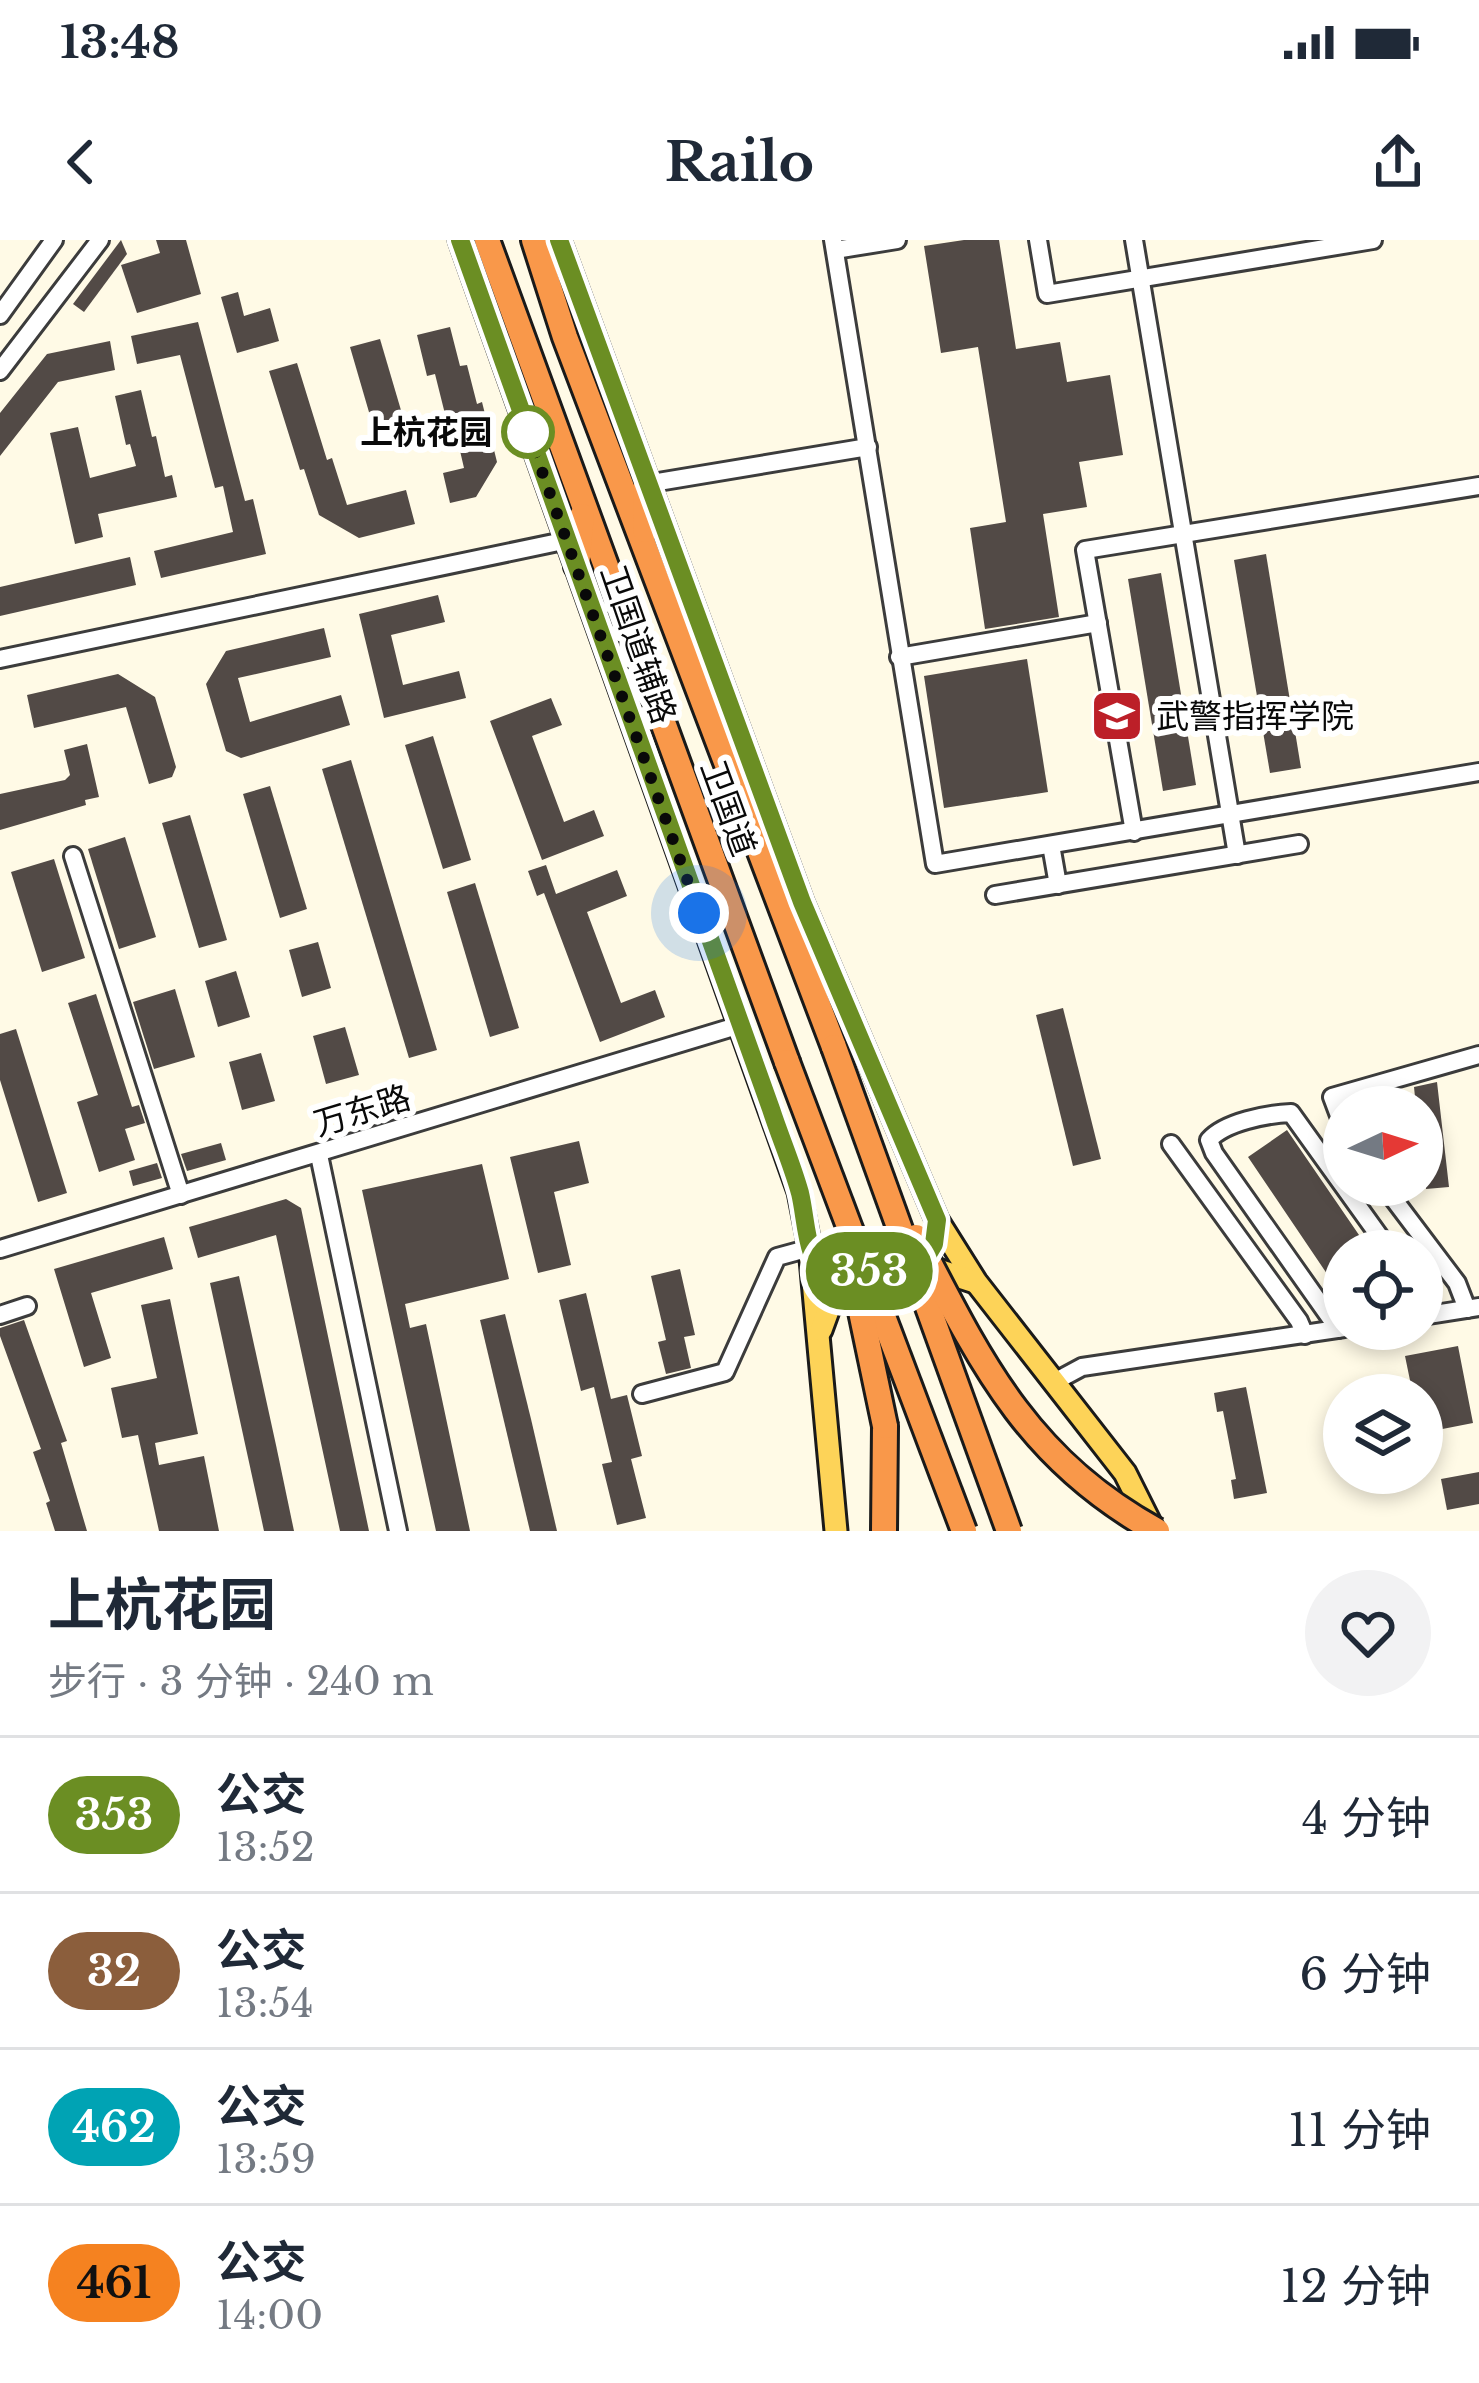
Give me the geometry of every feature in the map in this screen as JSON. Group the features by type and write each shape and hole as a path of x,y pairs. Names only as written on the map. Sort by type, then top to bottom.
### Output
{"highway":[{"name":"卫国道","path":"534,240 1009,1531"},
{"name":"卫国道","path":"469,241 504,291 842,1215 964,1531"},
{"path":"645,544 646,484"},
{"path":"577,566 583,507"},
{"path":"871,1149 968,1338 1009,1406 1098,1493 1155,1531"},
{"path":"842,1215 885,1426 884,1531"}],"main road":[{"name":"卫国道辅路","path":"559,240 833,981 937,1220 976,1282"},
{"name":"卫国道辅路","path":"469,241 577,566 800,1192 818,1350"},
{"path":"609,453 646,484"},
{"path":"810,1248 821,1273 832,1282 928,1254 937,1220"},
{"path":"836,1531 818,1350 825,1318 837,1301 938,1270 976,1282 1125,1473 1155,1531"}],"street":[{"path":"0,315 54,240"},
{"path":"0,371 100,240"},
{"path":"897,240 834,245 935,865 1479,772"},
{"path":"1038,240 1048,294 1373,240"},
{"path":"1134,240 1237,855"},
{"path":"1244,240 1248,261"},
{"path":"646,484 868,447"},
{"path":"1134,832 1084,550 1479,486"},
{"path":"0,659 568,540"},
{"path":"899,657 1098,623"},
{"path":"995,895 1299,844"},
{"path":"1051,845 1058,885"},
{"path":"73,856 181,1196"},
{"name":"万东路","path":"0,1249 740,1025"},
{"path":"1370,1086 1479,1055"},
{"path":"1323,1304 1209,1140 1217,1131 1291,1113 1375,1230"},
{"path":"1172,1144 1305,1335"},
{"path":"319,1155 398,1531"},
{"path":"1399,1206 1473,1308 1443,1313"},
{"path":"643,1394 725,1372 776,1257 810,1248"},
{"path":"0,1315 27,1306"},
{"path":"1056,1381 1082,1367 1323,1332"}],"building":[{"path":"121,240 127,254 84,312 73,304"},
{"path":"156,240 186,240 201,294 137,313 121,265 160,253"},
{"path":"999,240 1016,349 1060,342 1067,382 1110,375 1123,455 1079,462 1087,507 1043,514 1059,617 985,629 970,528 1006,522 978,347 941,353 924,246"},
{"path":"238,292 244,316 270,308 279,341 237,353 221,297"},
{"path":"198,322 245,501 253,499 266,554 161,578 154,551 233,532 223,486 215,488 180,355 137,364 131,336"},
{"path":"450,327 460,366 467,365 477,404 482,402 497,462 476,497 450,503 443,473 464,468 451,412 445,414 435,374 427,376 417,335"},
{"path":"380,339 408,434 378,443 350,347"},
{"path":"110,341 115,370 58,382 0,456 0,413 47,354"},
{"path":"297,363 327,460 332,458 347,505 406,490 415,524 359,538 319,515 269,371"},
{"path":"141,390 165,477 172,475 177,497 98,514 103,537 75,544 50,433 78,427 90,478 136,466 115,396"},
{"path":"1266,554 1301,768 1270,773 1234,560"},
{"path":"130,557 136,585 0,616 0,587"},
{"path":"1161,573 1196,785 1163,791 1128,579"},
{"path":"438,595 445,622 391,635 403,685 459,671 466,698 384,718 359,614"},
{"path":"324,628 331,657 238,678 250,722 341,695 350,725 241,758 226,751 206,684 226,651"},
{"path":"1027,659 1048,792 944,808 924,676"},
{"path":"118,674 155,697 176,767 172,777 149,784 126,707 34,728 27,695"},
{"path":"551,698 562,725 532,736 564,822 594,810 604,836 542,860 490,721"},
{"path":"433,736 471,860 443,869 405,745"},
{"path":"87,744 99,797 0,830 0,794 65,780 70,775 64,750"},
{"path":"351,760 437,1050 409,1058 322,769"},
{"path":"270,786 307,909 280,918 243,794"},
{"path":"190,815 227,940 199,948 162,823"},
{"path":"125,837 156,937 119,949 88,849"},
{"path":"54,859 85,958 42,972 11,872"},
{"path":"546,865 556,894 617,870 627,896 587,912 621,1003 655,990 665,1017 600,1042 544,893 537,896 528,871"},
{"path":"475,883 519,1028 490,1037 447,892"},
{"path":"318,942 331,988 302,997 289,950"},
{"path":"236,971 250,1017 218,1027 205,981"},
{"path":"175,989 195,1057 154,1069 133,1002"},
{"path":"96,994 132,1107 139,1105 145,1123 125,1129 135,1160 99,1172 77,1102 98,1095 68,1003"},
{"path":"1063,1008 1101,1159 1073,1166 1036,1015"},
{"path":"345,1027 359,1075 326,1084 313,1036"},
{"path":"16,1029 67,1193 38,1202 0,1080 0,1034"},
{"path":"261,1053 275,1101 242,1110 229,1062"},
{"path":"1287,1130 1323,1182 1323,1206 1339,1206 1356,1230 1323,1230 1323,1268 1248,1157"},
{"path":"1443,1134 1449,1187 1443,1188"},
{"path":"579,1141 589,1183 554,1192 571,1265 538,1273 510,1157"},
{"path":"221,1143 226,1160 187,1171 181,1154"},
{"path":"157,1163 162,1178 133,1186 129,1171"},
{"path":"482,1164 509,1279 405,1304 410,1328 426,1324 470,1531 436,1531 362,1190"},
{"path":"286,1199 301,1208 369,1531 340,1531 276,1235 198,1258 189,1227"},
{"path":"164,1237 173,1269 91,1293 111,1358 84,1367 54,1269"},
{"path":"680,1269 695,1335 684,1337 691,1368 666,1374 658,1342 666,1340 651,1276"},
{"path":"239,1276 294,1531 264,1531 210,1283"},
{"path":"586,1293 611,1399 627,1395 642,1456 631,1459 646,1518 617,1525 602,1464 612,1462 594,1387 581,1391 559,1300"},
{"path":"170,1299 198,1434 155,1443 159,1465 204,1456 219,1531 159,1531 138,1435 122,1438 111,1388 157,1378 141,1305"},
{"path":"505,1314 557,1531 530,1531 480,1320"},
{"path":"24,1320 67,1441 61,1443 87,1531 55,1531 46,1503 50,1501 33,1452 41,1449 0,1336 0,1328"},
{"path":"1458,1346 1473,1423 1443,1429 1443,1374 1409,1374 1405,1356"},
{"path":"1246,1387 1267,1493 1234,1499 1231,1480 1236,1479 1223,1411 1217,1412 1214,1393"},
{"path":"1479,1472 1479,1504 1447,1510 1443,1479"}],"bus line":[{"name":"353","path":"460,240 771,1109 821,1273 832,1282 928,1254 937,1220 802,902 559,240"}],"place":[{"name":"上杭花园","path":"528,432"},
{"name":"武警指挥学院","path":"1117,716"}],"route":[{"path":"528,432 699,913"}]}
